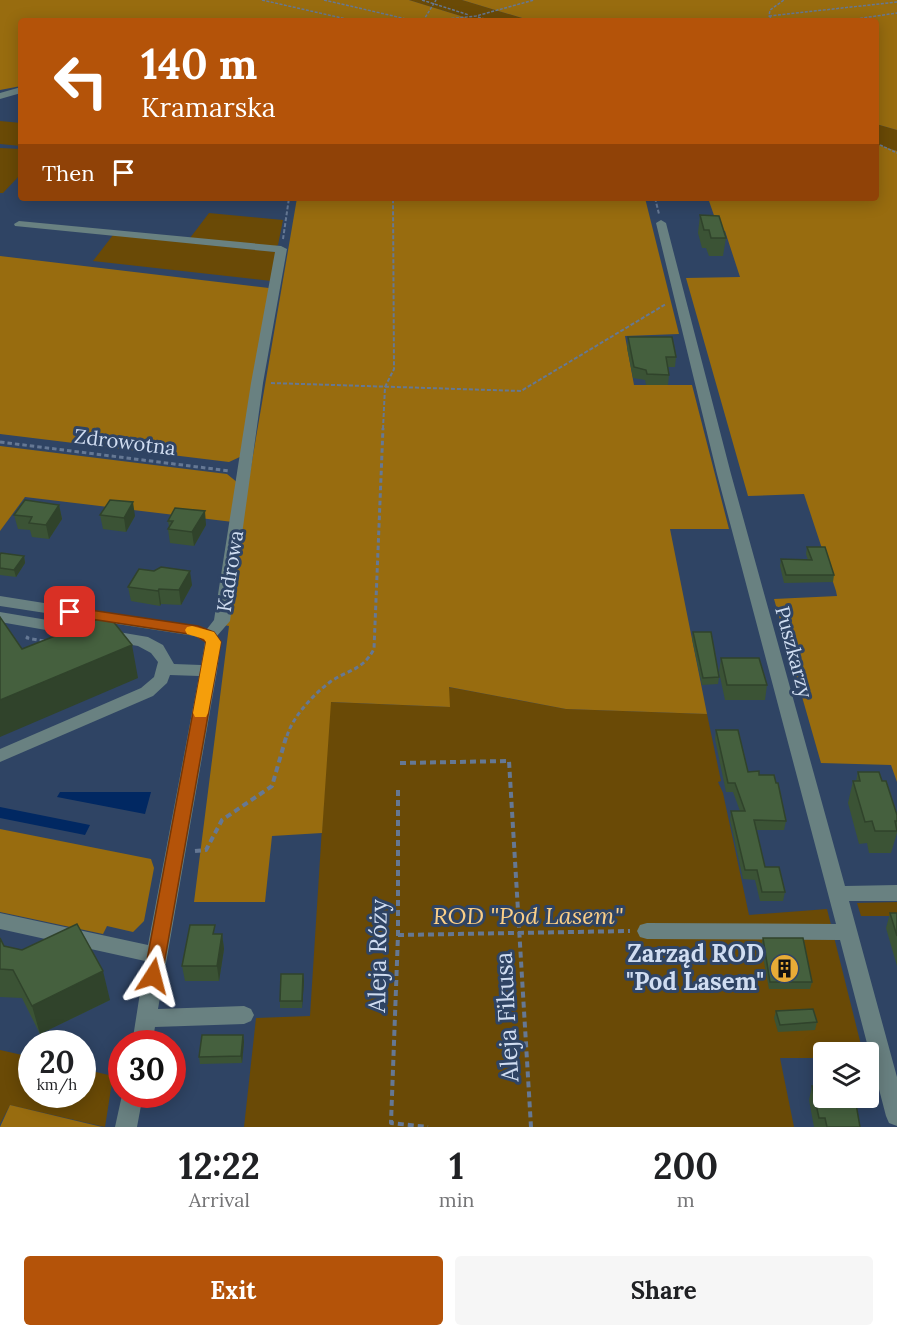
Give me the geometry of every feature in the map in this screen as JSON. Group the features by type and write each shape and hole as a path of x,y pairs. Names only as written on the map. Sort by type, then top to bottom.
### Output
{"street":[{"name":"Puszkarzy","path":"661,223 724,474 897,1116"},
{"path":"19,224 281,249"},
{"name":"Kadrowa","path":"145,1030 156,955 209,671 213,642 209,636 222,621 257,383 281,249"},
{"path":"0,601 198,631 209,636"},
{"path":"0,617 142,641 152,645 162,654 166,662 156,686 147,692 0,756"},
{"path":"165,669 209,671"},
{"path":"838,894 897,893"},
{"path":"0,921 156,955"},
{"path":"647,931 849,932"},
{"path":"147,1018 244,1015"},
{"path":"126,1127 130,1108"}],"path":[{"path":"262,0 342,18"},
{"path":"324,0 402,18"},
{"path":"422,0 483,18"},
{"path":"425,18 436,0"},
{"path":"516,0 524,4"},
{"path":"458,18 477,16 534,0"},
{"path":"784,0 770,10 769,16 897,2"},
{"path":"863,18 897,13"},
{"path":"879,144 897,153"},
{"path":"281,249 289,201"},
{"path":"175,851 206,850 222,820 272,786 290,726 330,682 367,662 374,649 385,387 394,369 393,201"},
{"path":"656,201 661,223"},
{"path":"257,383 521,392 680,296"},
{"name":"Zdrowotna","path":"0,442 245,472"},
{"path":"30,633 27,639 49,642"},
{"name":"Aleja Fikusa","path":"400,764 509,761 531,1127"},
{"name":"Aleja Róży","path":"398,790 398,935 391,1123 428,1127"},
{"path":"398,935 647,931"}],"green space":[{"path":"409,0 462,0 522,18 467,18"},
{"path":"0,121 18,123 18,146 0,144"},
{"path":"879,125 897,130 897,151 879,145"},
{"path":"0,148 18,149 18,177 3,193 0,193"},
{"path":"209,213 283,220 278,245 274,247 190,238"},
{"path":"113,235 277,252 271,281 93,261"},
{"name":"ROD \"Pod Lasem\"","path":"448,687 566,709 707,714 721,781 718,782 723,793 749,915 827,909 860,1042 813,1042 813,1058 780,1058 794,1127 244,1127 256,1018 310,1016 330,702 449,707"},
{"path":"897,902 897,916 861,916 857,903"},
{"path":"0,1050 18,1054 18,1107 10,1105 0,1124"},
{"path":"96,1072 108,1075 108,1108 105,1127 23,1108 96,1108"}],"shaded area":[{"path":"0,0 409,0 467,18 18,18 18,87 0,90"},
{"path":"462,0 897,0 897,130 879,125 879,18 522,18"},
{"path":"879,145 897,151 897,782 891,765 821,763 774,599 837,596 804,494 748,496 686,278 740,277 725,231 719,230 709,201 879,201"},
{"path":"296,201 646,201 679,334 625,336 634,385 692,385 729,529 670,529 707,714 566,709 449,687 450,707 331,702 322,833 272,836 265,902 194,902 229,626 224,625"},
{"path":"0,256 269,288 242,456 229,462 0,434"},
{"path":"0,446 227,474 238,483 233,522 25,497 0,531"},
{"path":"0,829 151,859 154,868 144,921 133,932 107,926 103,934 0,912"},
{"path":"10,1105 102,1127 0,1127"}],"water":[{"path":"60,792 151,792 145,814 57,797"},
{"path":"0,807 90,825 85,835 0,818"}],"building":[{"path":"700,215 719,216 726,238 711,238 709,230 704,230"},
{"path":"628,337 672,337 676,357 666,357 669,375 647,374 646,370 634,367"},
{"path":"25,500 59,505 46,525 29,523 32,517 14,515"},
{"path":"110,500 133,502 124,518 100,515"},
{"path":"175,508 205,511 192,532 168,529 173,521 168,521"},
{"path":"807,547 825,547 834,575 786,575 781,559 812,560"},
{"path":"1,553 24,556 14,570 0,568"},
{"path":"161,567 190,571 179,590 159,589 158,591 128,587 139,569 154,571"},
{"path":"108,615 132,645 0,700 0,617 22,649"},
{"path":"693,632 711,632 719,677 703,678"},
{"path":"721,658 759,658 767,685 727,685"},
{"path":"716,730 738,730 748,772 759,771 759,775 774,775 778,783 786,821 754,820 765,867 779,867 785,892 762,892 757,870 745,870 731,811 745,811 735,783 728,783"},
{"path":"858,772 879,772 882,781 886,781 897,815 897,821 895,821 897,831 875,831 872,821 865,822 853,781 860,781"},
{"path":"890,913 897,913 897,936"},
{"path":"77,924 103,971 32,1006 13,970 0,969 0,938 4,946 22,950"},
{"path":"190,925 215,925 213,934 222,934 217,966 182,966"},
{"name":"Zarząd ROD \"Pod Lasem\"","path":"763,938 803,938 812,982 770,982"},
{"path":"281,974 303,974 302,1001 280,1001"},
{"path":"813,1009 817,1022 780,1025 776,1011"},
{"path":"202,1035 243,1035 241,1056 199,1057"},
{"path":"817,1108 857,1108 860,1127 827,1127 825,1118 819,1118"}],"slow traffic":[{"path":"192,630 209,636 213,642 201,713"}],"place":[{"name":"Zarząd ROD \"Pod Lasem\"","path":"785,968"}],"route":[{"path":"70,612 198,631 212,638 213,642 153,976"}]}
